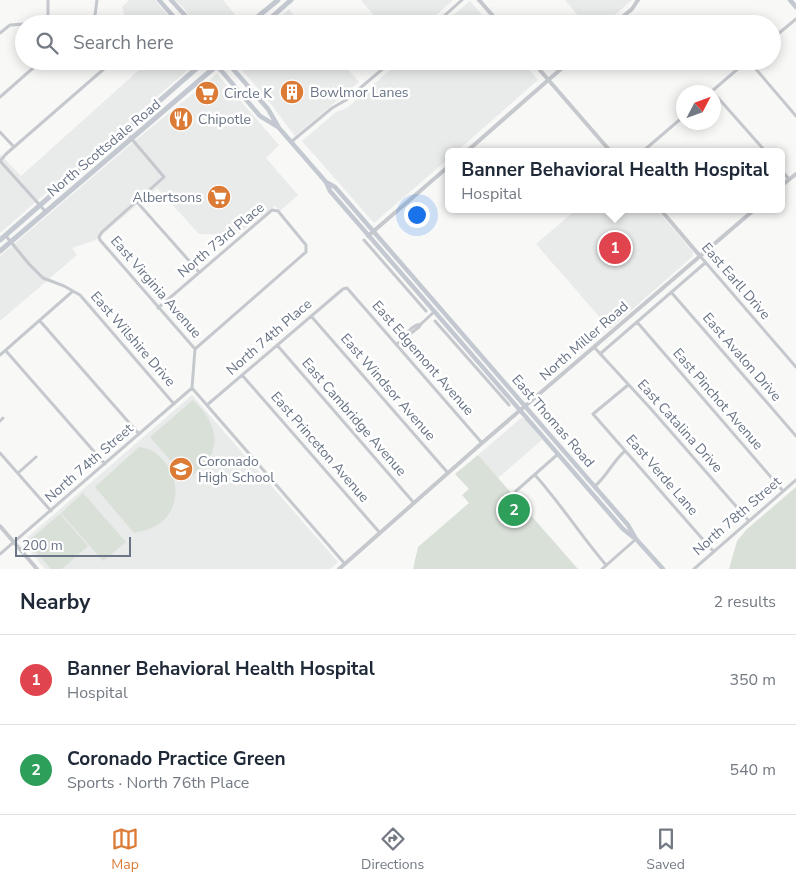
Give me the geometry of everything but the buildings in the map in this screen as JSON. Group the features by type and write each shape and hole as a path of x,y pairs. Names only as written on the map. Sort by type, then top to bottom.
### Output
{"main road":[{"path":"160,0 172,15"},
{"path":"171,0 185,15"},
{"path":"260,15 278,0"},
{"path":"274,15 292,0"},
{"path":"790,0 796,7"},
{"name":"North Scottsdale Road","path":"0,240 196,70"},
{"name":"North Scottsdale Road","path":"0,251 212,70"},
{"name":"East Thomas Road","path":"220,70 260,116 279,128"},
{"name":"East Thomas Road","path":"234,70 268,109 279,128 326,182 330,191 388,258 421,301 434,312 442,325 494,384 523,408 595,486 628,525 636,539"},
{"path":"143,116 149,124"},
{"name":"East Thomas Road","path":"326,182 335,187 450,319 558,454 623,529 636,539 663,569"}],"street":[{"path":"48,0 48,15"},
{"path":"95,15 97,0"},
{"path":"445,15 462,0"},
{"path":"479,0 492,15"},
{"path":"625,15 638,0"},
{"path":"781,31 796,18"},
{"path":"0,33 10,25 15,25"},
{"path":"0,97 31,70"},
{"path":"46,212 0,161 103,70"},
{"path":"291,142 381,70"},
{"path":"540,70 608,148"},
{"path":"471,148 560,70"},
{"path":"720,85 738,70"},
{"path":"756,70 796,116"},
{"path":"721,102 762,148"},
{"path":"647,148 676,123"},
{"path":"125,131 164,177 137,202 199,272"},
{"path":"0,132 14,147"},
{"path":"368,236 445,169"},
{"path":"785,174 790,179"},
{"path":"785,183 796,174"},
{"name":"East Virginia Avenue","path":"137,202 102,232 99,238 195,349 192,388"},
{"name":"North 73rd Place","path":"158,308 272,210 278,211 308,249 195,349"},
{"name":"East Earll Drive","path":"663,213 796,367"},
{"name":"North Miller Road","path":"339,569 482,443 750,213"},
{"name":"East Wilshire Drive","path":"5,235 10,243 43,278 80,295 174,404"},
{"name":"East Thomas Road","path":"364,240 421,301 426,311"},
{"path":"384,263 388,258"},
{"name":"North Miller Road","path":"600,354 705,263"},
{"name":"North 74th Place","path":"208,405 346,288"},
{"name":"East Edgemont Avenue","path":"346,288 482,443"},
{"path":"0,355 74,291"},
{"name":"East Avalon Drive","path":"672,292 796,436"},
{"path":"421,301 428,295"},
{"path":"397,344 439,308"},
{"name":"East Windsor Avenue","path":"311,316 448,473"},
{"path":"442,325 450,319"},
{"path":"40,321 139,434"},
{"name":"East Thomas Road","path":"435,321 442,325"},
{"name":"East Pinchot Avenue","path":"637,322 783,491"},
{"name":"East Cambridge Avenue","path":"277,345 414,504"},
{"name":"East Catalina Drive","path":"594,347 651,408 749,521"},
{"path":"6,350 104,464"},
{"name":"East Princeton Avenue","path":"242,375 380,533"},
{"name":"East Thomas Road","path":"494,384 509,405"},
{"name":"East Verde Lane","path":"628,385 593,414 713,551"},
{"path":"192,388 345,564"},
{"name":"North 74th Street","path":"0,554 192,388"},
{"path":"595,486 604,477 615,460 625,451"},
{"path":"0,453 51,511"},
{"path":"516,491 558,454"},
{"path":"18,474 36,457"},
{"path":"536,475 606,565"},
{"name":"North 78th Street","path":"694,569 796,480"},
{"path":"0,526 37,569"},
{"path":"602,569 636,539"}],"shaded area":[{"path":"129,0 155,0 168,15 124,15 122,7"},
{"path":"174,0 223,0 235,15 189,15"},
{"path":"361,0 453,0 436,15 374,15"},
{"path":"565,0 632,0 614,15 578,15"},
{"path":"470,1 482,15 454,15"},
{"path":"289,9 294,15 282,15"},
{"path":"139,70 188,70 0,233 1,155 21,176"},
{"path":"242,70 349,70 359,82 295,136"},
{"path":"390,70 530,70 538,80 461,148 445,148 445,161 374,223 302,141 336,112 347,108"},
{"path":"217,74 279,145 266,158 298,195 280,211 275,206 236,235 199,234 157,188 96,240 72,248 77,255 0,321 0,256 137,139"},
{"path":"572,213 659,213 693,252 693,256 610,329 536,244"},
{"name":"Coronado High School","path":"192,395 338,562 330,569 45,569 22,542"},
{"path":"193,400 203,410 209,421 214,441 207,461 187,479 150,437"},
{"path":"521,418 525,419 542,440 498,478 478,455"},
{"path":"139,447 152,451 163,460 170,469 174,479 175,490 174,501 164,520 152,528 134,533 95,487"},
{"path":"478,455 578,569 413,569 418,547 469,503 462,495 469,489 455,474"},
{"path":"796,487 796,569 729,569 737,541 747,529"},
{"path":"83,493 126,542 103,561 61,513"},
{"path":"60,514 88,546 62,569 51,569 27,542"}],"place":[{"name":"Bowlmor Lanes","path":"292,92"},
{"name":"Circle K","path":"207,93"},
{"name":"Chipotle","path":"181,119"},
{"name":"Albertsons","path":"219,197"},
{"name":"Banner Behavioral Health Hospital","path":"615,248"},
{"name":"Coronado High School","path":"181,469"},
{"name":"Coronado Practice Green","path":"514,510"}]}
